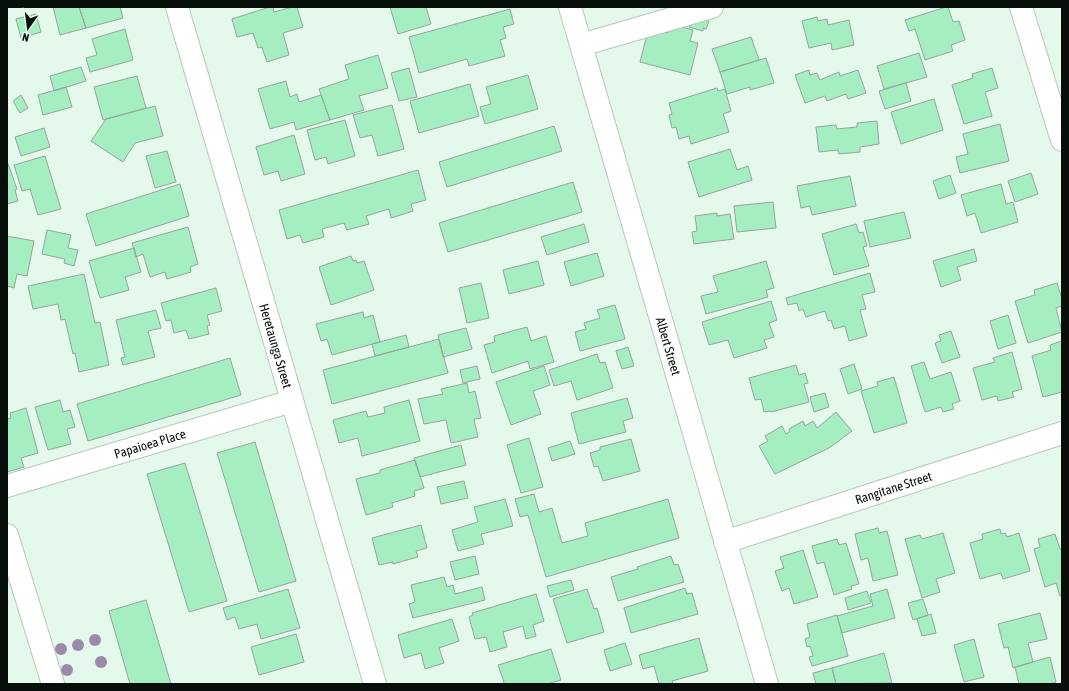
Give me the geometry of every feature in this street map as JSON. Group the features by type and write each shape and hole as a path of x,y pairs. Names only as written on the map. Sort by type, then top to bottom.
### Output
{"street":[{"name":"Heretaunga Street","path":"177,7 374,684"},
{"name":"Albert Street","path":"570,7 767,684"},
{"path":"581,44 712,7"},
{"path":"1021,7 1062,140"},
{"name":"Papaioea Place","path":"7,486 292,400"},
{"name":"Rangitane Street","path":"725,542 1062,433"},
{"path":"7,535 53,684"}],"building":[{"path":"53,7 79,7 86,28 60,35"},
{"path":"79,7 120,7 123,18 86,28"},
{"path":"273,7 274,12 297,7 303,27 283,33 289,55 267,62 262,47 258,48 253,33 237,37 232,19"},
{"path":"390,7 426,7 431,24 398,34"},
{"path":"948,7 953,22 959,21 965,40 951,45 953,51 925,60 915,29 909,31 905,20"},
{"path":"510,9 514,24 503,27 506,38 500,40 505,56 469,66 467,59 419,73 409,37"},
{"path":"36,14 41,32 21,38 16,19"},
{"path":"692,16 709,21 706,29 703,28 703,31 689,27"},
{"path":"817,17 818,21 827,19 828,25 849,20 854,45 832,50 831,43 809,48 802,21"},
{"path":"670,24 693,30 690,41 698,43 690,75 640,62 649,27 668,33"},
{"path":"125,29 133,60 90,72 86,58 97,55 92,39"},
{"path":"751,37 759,60 720,72 712,49"},
{"path":"919,53 927,77 884,89 877,66"},
{"path":"378,55 388,88 359,96 364,110 330,120 319,89 349,79 345,65"},
{"path":"766,58 774,83 750,90 750,87 727,94 720,72"},
{"path":"81,67 86,81 54,91 50,76"},
{"path":"409,68 417,97 399,101 391,73"},
{"path":"992,68 998,88 985,92 992,116 964,124 952,85 973,78 972,74"},
{"path":"809,70 810,75 817,73 820,80 839,72 840,76 858,70 866,93 848,99 846,94 827,101 825,96 805,103 795,75"},
{"path":"528,75 538,109 485,124 480,107 491,104 486,87"},
{"path":"137,76 146,108 103,120 94,87"},
{"path":"286,81 290,97 297,94 299,102 321,95 330,120 296,130 294,122 270,129 258,89"},
{"path":"906,83 911,101 885,109 879,91"},
{"path":"470,84 479,116 419,133 410,101"},
{"path":"66,87 72,107 43,115 38,95"},
{"path":"717,88 718,91 725,89 731,111 723,114 729,132 691,144 689,136 679,139 676,127 672,128 669,115 672,114 669,103"},
{"path":"21,95 28,108 20,113 13,101"},
{"path":"934,99 943,130 901,144 891,112"},
{"path":"392,105 404,149 378,156 372,135 360,138 353,115"},
{"path":"155,106 163,136 135,143 123,162 91,141 106,119"},
{"path":"345,120 355,156 328,164 326,157 315,160 307,130"},
{"path":"877,121 879,144 860,147 860,152 839,154 838,150 819,152 816,127 836,125 837,129 857,127 857,123"},
{"path":"1000,124 1009,161 960,173 956,157 968,154 963,134"},
{"path":"554,126 562,151 447,187 439,162"},
{"path":"44,128 50,147 21,156 15,137"},
{"path":"294,135 305,174 281,181 278,171 264,175 256,147"},
{"path":"730,149 737,170 748,166 752,180 699,197 688,162"},
{"path":"167,151 176,182 155,188 146,156"},
{"path":"45,156 61,209 38,215 30,189 22,191 14,165"},
{"path":"7,161 17,189 15,190 18,201 7,204"},
{"path":"418,170 426,200 411,204 413,211 391,218 389,209 366,216 369,224 347,230 344,223 322,229 324,237 303,243 300,235 287,239 279,210"},
{"path":"1031,173 1038,194 1015,202 1008,181"},
{"path":"950,175 956,193 939,199 933,181"},
{"path":"850,176 856,206 812,215 810,206 801,208 797,186"},
{"path":"573,182 582,212 448,252 439,223"},
{"path":"180,184 189,216 96,246 86,214"},
{"path":"1001,184 1006,204 1013,202 1018,222 981,233 975,213 967,216 961,195"},
{"path":"773,202 776,228 737,232 734,206"},
{"path":"904,212 911,238 870,247 864,221"},
{"path":"717,213 717,216 730,214 734,239 694,244 692,232 697,231 695,216"},
{"path":"584,224 589,242 547,255 541,237"},
{"path":"856,224 859,233 863,232 867,246 863,247 869,266 834,275 822,234"},
{"path":"188,227 198,264 190,267 191,272 167,279 165,272 150,277 143,254 136,257 132,243"},
{"path":"47,230 71,235 68,248 78,250 74,266 64,263 65,259 42,254"},
{"path":"7,236 34,241 27,276 17,274 14,288 7,286"},
{"path":"134,248 141,272 125,277 129,290 100,298 89,261"},
{"path":"974,249 977,261 957,267 961,280 941,287 933,261"},
{"path":"597,253 604,276 571,286 564,262"},
{"path":"351,256 353,261 356,260 357,263 364,261 374,290 331,305 319,267"},
{"path":"538,261 544,285 509,294 503,270"},
{"path":"766,261 774,288 766,290 768,297 706,314 701,296 718,292 713,276"},
{"path":"870,273 875,292 862,295 866,309 860,310 867,336 849,341 845,326 834,329 831,320 828,321 825,311 806,317 803,309 799,311 797,303 788,305 786,298"},
{"path":"84,274 95,323 100,322 109,365 79,372 75,353 73,354 65,319 61,320 58,304 33,309 28,286"},
{"path":"481,283 489,318 467,323 459,288"},
{"path":"1057,283 1062,299 1062,306 1056,308 1062,332 1028,343 1015,301 1035,295 1034,290"},
{"path":"216,288 222,311 207,315 210,325 207,326 209,334 189,339 186,330 174,333 171,320 166,321 161,303"},
{"path":"771,301 777,320 769,323 774,337 764,340 767,348 734,358 728,340 709,345 702,322"},
{"path":"615,305 625,339 580,351 575,332 586,329 584,323 600,318 597,310"},
{"path":"156,310 161,328 148,331 155,357 123,365 121,358 125,357 116,320"},
{"path":"363,312 364,318 373,315 380,342 332,355 327,339 321,341 316,324"},
{"path":"1008,315 1016,343 998,349 990,321"},
{"path":"527,327 531,341 546,336 554,362 530,369 528,361 492,373 484,345 495,342 494,336"},
{"path":"466,328 472,349 443,357 438,335"},
{"path":"951,331 960,357 942,363 935,343 941,341 939,335"},
{"path":"406,335 409,347 375,356 372,344"},
{"path":"439,339 448,373 332,404 323,370"},
{"path":"1062,341 1062,392 1043,397 1032,356 1051,350 1050,345"},
{"path":"628,347 634,366 622,369 616,351"},
{"path":"1012,352 1022,389 1012,392 1014,397 998,401 997,396 982,400 973,368 995,362 993,358"},
{"path":"597,354 600,363 605,362 613,388 577,400 571,381 554,386 549,370"},
{"path":"230,358 241,395 88,441 77,404"},
{"path":"924,362 930,379 951,372 960,401 952,404 954,409 943,412 941,407 925,412 911,366"},
{"path":"854,364 862,389 848,394 840,369"},
{"path":"796,365 799,375 805,373 808,383 804,384 809,402 771,412 764,412 761,399 755,400 749,378"},
{"path":"477,366 480,379 463,383 460,370"},
{"path":"544,366 550,385 533,391 541,414 511,425 496,382"},
{"path":"894,377 907,423 874,433 861,391 878,386 877,382"},
{"path":"467,383 469,393 475,391 481,418 474,419 478,437 451,443 446,420 424,424 418,399 443,394 441,389"},
{"path":"825,393 829,407 814,412 810,397"},
{"path":"627,398 633,418 623,421 626,432 579,444 571,413"},
{"path":"60,400 63,412 70,410 75,427 67,429 71,444 48,450 35,407"},
{"path":"409,400 420,441 362,456 358,438 339,443 333,420 366,411 368,417 385,413 384,407"},
{"path":"26,408 38,453 21,458 24,467 7,472 7,419 11,418 10,413"},
{"path":"836,412 852,431 829,448 775,474 759,446 768,441 765,436 782,426 786,434 790,431 789,429 803,421 805,426 813,421 817,428"},
{"path":"529,438 543,487 521,493 507,445"},
{"path":"631,439 640,471 603,481 598,466 594,467 590,453 600,450 600,447"},
{"path":"570,441 575,454 552,461 548,448"},
{"path":"255,442 296,581 259,592 217,453"},
{"path":"461,445 466,465 420,477 414,458"},
{"path":"415,460 424,488 414,491 415,496 392,503 393,507 366,515 356,479 380,473 380,470"},
{"path":"185,463 227,601 189,612 147,474"},
{"path":"464,481 468,498 441,504 437,487"},
{"path":"534,494 539,512 552,508 562,543 588,536 585,523 668,499 679,538 546,577 528,515 520,517 515,499"},
{"path":"505,499 513,526 481,534 484,544 458,551 452,530 478,522 474,507"},
{"path":"421,525 427,548 416,551 418,557 393,564 393,562 379,565 372,538"},
{"path":"878,528 879,533 887,531 898,575 873,581 868,558 861,560 855,534"},
{"path":"1000,529 1001,534 1005,533 1007,537 1019,533 1030,571 1003,579 1001,573 980,579 970,543 983,539 982,534"},
{"path":"943,533 955,573 936,579 940,592 922,598 905,539 920,535 922,539"},
{"path":"1055,534 1060,549 1062,549 1062,595 1060,596 1056,583 1045,587 1034,549 1040,547 1038,539"},
{"path":"837,539 839,545 846,543 859,584 851,586 852,589 834,595 824,562 817,564 812,546"},
{"path":"803,550 818,597 794,604 789,588 782,591 775,571 784,568 780,557"},
{"path":"475,556 479,574 455,580 450,562"},
{"path":"671,556 674,565 678,564 684,582 618,601 611,577 638,569 637,567"},
{"path":"444,577 447,587 453,585 455,594 482,587 485,600 413,618 409,604 415,602 411,585"},
{"path":"571,580 574,590 550,597 547,586"},
{"path":"685,588 687,594 692,593 698,614 631,633 624,608"},
{"path":"288,589 300,628 261,639 257,624 239,629 235,617 227,620 223,608"},
{"path":"587,589 594,609 597,608 604,632 567,643 553,599"},
{"path":"887,589 895,618 842,633 837,616 873,606 870,594"},
{"path":"867,591 871,603 848,610 845,598"},
{"path":"536,594 544,621 533,625 536,636 526,639 523,626 503,632 507,647 490,652 486,637 475,639 469,617 473,615 472,613"},
{"path":"923,599 928,615 913,620 908,603"},
{"path":"146,600 171,684 130,684 109,611"},
{"path":"1040,613 1047,639 1028,643 1033,662 1013,668 1008,647 1004,648 998,624"},
{"path":"931,614 936,633 922,636 917,619"},
{"path":"837,615 848,656 812,666 809,657 813,656 810,646 807,647 805,639 810,637 807,624"},
{"path":"452,619 459,641 439,648 444,663 425,669 421,653 404,658 398,635"},
{"path":"296,634 304,662 259,675 251,647"},
{"path":"699,638 708,671 672,681 673,684 659,684 654,666 643,669 639,655"},
{"path":"974,639 984,677 964,682 954,645"},
{"path":"625,643 632,664 610,671 604,650"},
{"path":"551,649 561,680 548,684 503,684 504,682 498,665"},
{"path":"884,653 892,683 836,684 832,668"},
{"path":"1050,657 1056,682 1049,684 1019,684 1015,667"},
{"path":"832,668 836,684 816,684 813,673"}]}
